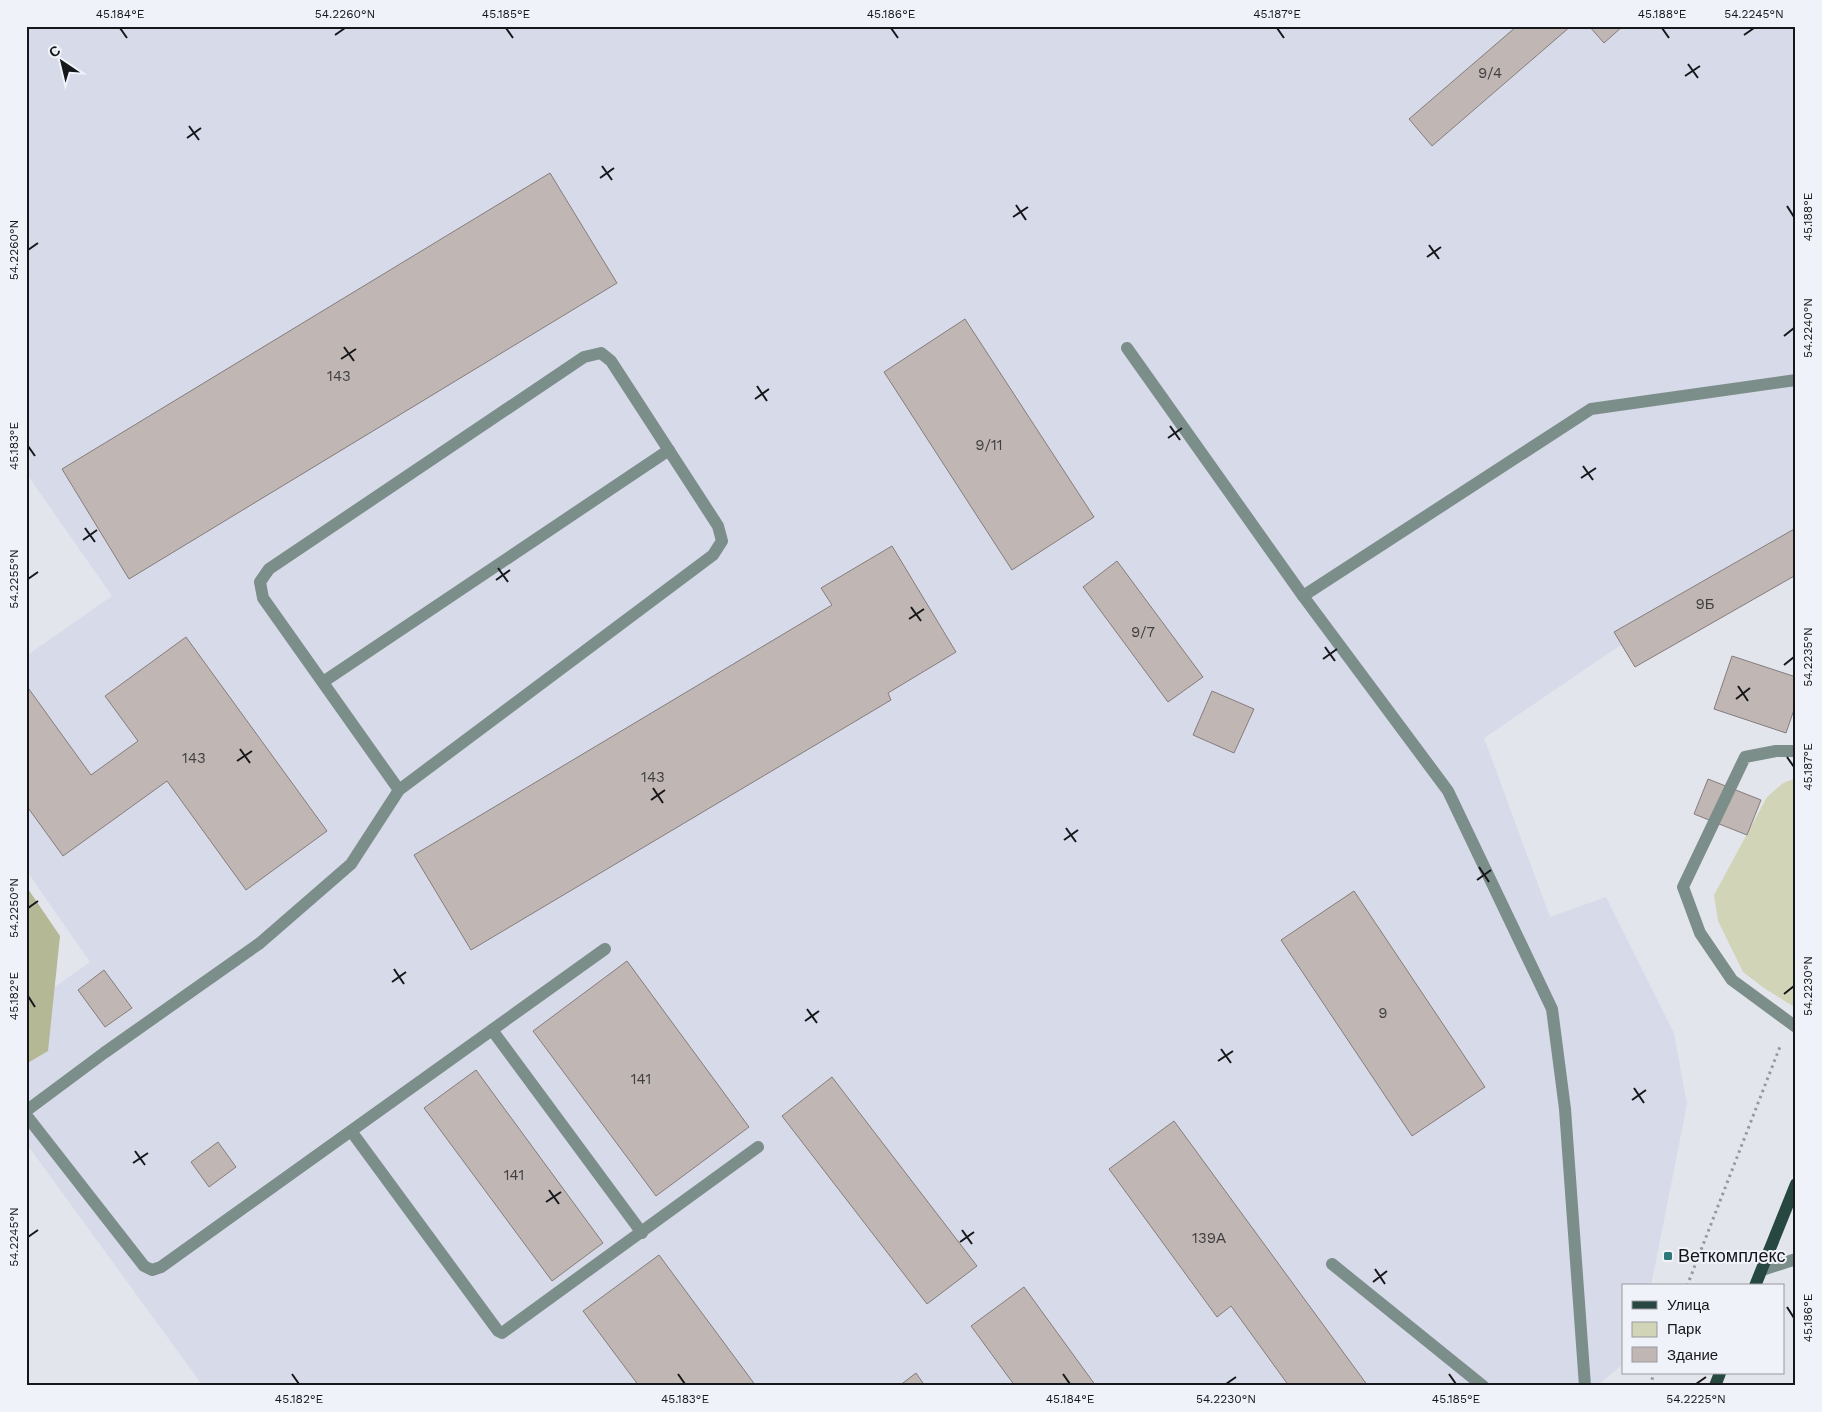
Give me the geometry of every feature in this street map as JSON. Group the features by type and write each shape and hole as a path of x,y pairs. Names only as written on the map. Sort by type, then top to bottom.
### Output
{"main road":[{"path":"1756,1284 1796,1184"},
{"path":"1715,1386 1720,1374"}],"lane":[{"path":"1127,348 1303,596 1448,792 1552,1009 1565,1109 1585,1386"},
{"path":"399,790 263,598 260,582 268,569 584,357 601,353 611,361 718,526 722,542 713,556 399,790 352,864 260,943 104,1053 26,1113 144,1266 152,1270 161,1267 605,948"},
{"path":"1303,596 1591,408 1796,380"},
{"path":"323,682 669,450"},
{"path":"1793,1024 1732,980 1700,933 1684,887 1745,757 1776,751 1796,751"},
{"path":"492,1030 642,1233"},
{"path":"351,1131 498,1331 502,1333 758,1147"},
{"path":"1762,1270 1796,1259"},
{"path":"1332,1264 1483,1386"}],"path":[{"path":"1688,1284 1793,1024"},
{"path":"1650,1386 1654,1374"}],"shaded area":[{"path":"26,26 1796,26 1796,575 1635,667 1621,645 1484,738 1550,917 1606,897 1674,1033 1687,1104 1651,1284 1622,1284 1622,1365 1597,1386 203,1386 26,1143 26,1007 90,962 26,870 26,656 112,596 26,473"}],"green space":[{"path":"1796,778 1796,1008 1743,972 1718,921 1714,895 1767,797 1783,783"},
{"path":"26,886 60,936 48,1051 26,1064"}],"building":[{"path":"1517,26 1571,26 1432,146 1409,119"},
{"path":"1589,26 1623,26 1604,43"},
{"path":"550,173 617,283 129,579 62,469"},
{"path":"965,319 1094,517 1012,570 884,372"},
{"path":"1796,528 1796,575 1635,667 1614,632"},
{"path":"892,546 956,652 888,693 891,700 471,950 414,855 832,605 821,588"},
{"path":"1117,561 1203,677 1168,702 1083,587"},
{"path":"186,637 327,831 246,890 167,781 63,856 26,805 26,685 91,775 138,741 105,696"},
{"path":"1732,656 1796,677 1796,704 1786,733 1714,709"},
{"path":"1212,691 1254,709 1234,753 1193,735"},
{"path":"1708,779 1761,800 1747,835 1694,814"},
{"path":"1354,891 1485,1087 1412,1136 1281,940"},
{"path":"627,961 749,1127 656,1196 533,1031"},
{"path":"104,970 132,1008 105,1027 78,990"},
{"path":"476,1070 603,1243 552,1281 424,1108"},
{"path":"832,1077 977,1266 927,1304 782,1116"},
{"path":"1174,1121 1368,1386 1289,1386 1231,1306 1217,1317 1109,1169"},
{"path":"218,1142 236,1167 209,1187 191,1162"},
{"path":"659,1255 756,1386 639,1386 583,1311"},
{"path":"1024,1287 1096,1386 1015,1386 971,1326"},
{"path":"916,1373 925,1386 899,1386"}],"place":[{"name":"Веткомплекс","path":"1668,1256"}]}
